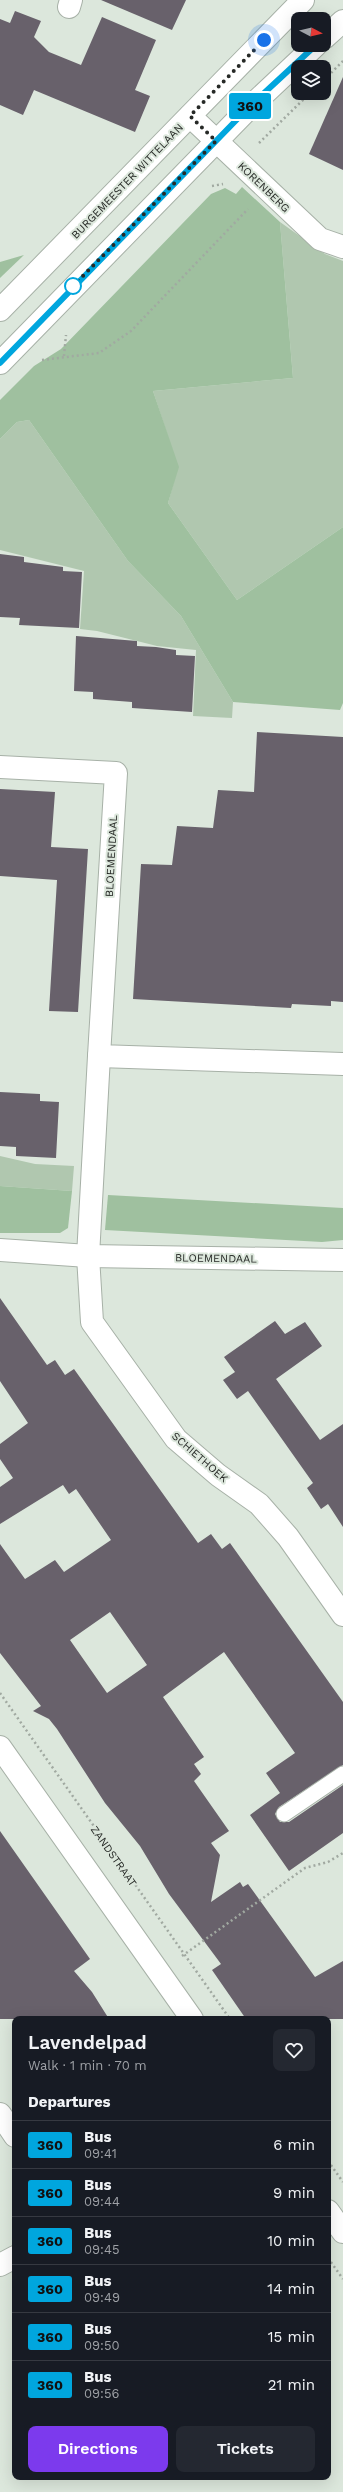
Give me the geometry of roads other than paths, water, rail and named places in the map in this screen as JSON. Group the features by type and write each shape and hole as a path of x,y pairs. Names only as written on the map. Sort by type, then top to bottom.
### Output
{"street":[{"name":"BURGEMEESTER WITTELAAN","path":"0,310 304,0"},
{"path":"331,32 343,21"},
{"path":"0,363 216,141 309,52"},
{"name":"KORENBERG","path":"190,116 266,190 320,239 343,247"},
{"name":"BLOEMENDAAL","path":"0,767 116,773 88,1256"},
{"path":"99,1056 343,1064"},
{"name":"BLOEMENDAAL","path":"0,1250 88,1256 343,1260"},
{"name":"SCHIETHOEK","path":"88,1256 92,1322 176,1439 218,1475 259,1504 288,1538 343,1615"},
{"path":"0,1747 190,2016"},
{"path":"0,2114 12,2132"},
{"path":"331,2215 343,2232"},
{"path":"0,2265 12,2259"}],"lane":[{"path":"284,1814 343,1774"}]}
